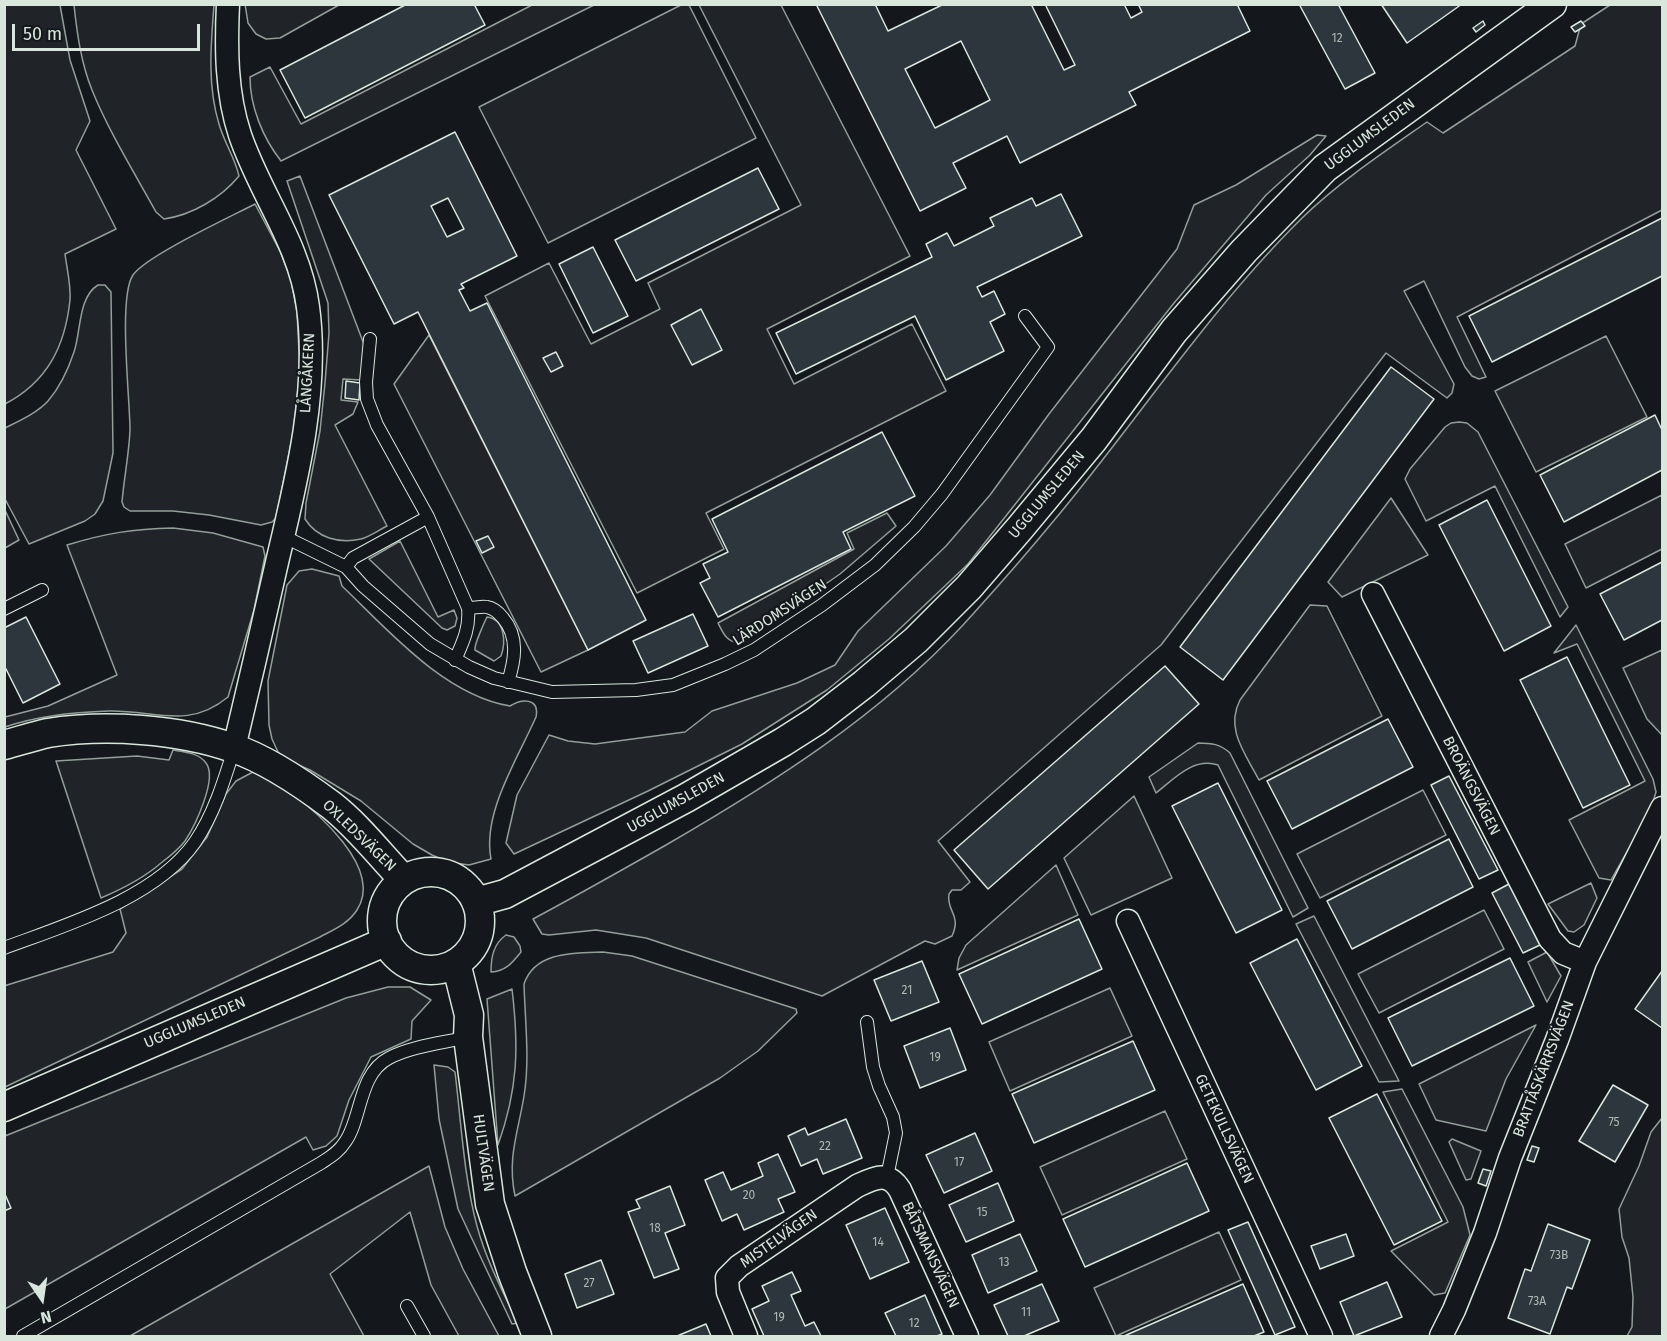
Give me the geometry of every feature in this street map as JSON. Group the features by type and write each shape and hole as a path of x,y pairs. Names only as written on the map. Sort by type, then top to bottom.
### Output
{"street":[{"name":"LÅNGÅKERN","path":"228,4 229,81 240,134 252,164 289,238 308,306 311,343 306,416 298,476 234,748"},
{"name":"UGGLUMSLEDEN","path":"476,902 504,894 686,798 807,726 864,684 916,640 976,579 1094,439 1174,331 1244,251 1325,168 1552,4"},
{"name":"BROÄNGSVÄGEN","path":"1373,594 1550,939 1563,953 1585,962"},
{"name":"OXLEDSVÄGEN","path":"4,745 48,733 95,729 156,732 201,739 234,748 285,774 332,806 404,880"},
{"name":"BRATTÅSKÄRRSVÄGEN","path":"1441,1336 1485,1233 1510,1158 1585,962 1662,808"},
{"path":"429,872 448,875 465,886 476,902 480,919 478,936 469,952 456,963 441,969 416,967 396,954 387,941 383,923 386,904 395,888 404,880 429,872"},
{"name":"GETEKULLSVÄGEN","path":"1128,921 1321,1336"},
{"name":"UGGLUMSLEDEN","path":"4,1107 387,941"},
{"name":"HULTVÄGEN","path":"456,963 469,1015 468,1037 490,1204 512,1272 537,1336"},
{"name":"MISTELVÄGEN","path":"746,1336 728,1292 727,1278 739,1266 856,1186 873,1178 887,1178"},
{"name":"BÅTSMANSVÄGEN","path":"887,1178 900,1190 967,1336"}],"lane":[{"name":"LÄRDOMSVÄGEN","path":"283,536 346,567 363,586 430,644 455,660 485,674 552,692 636,690 673,685 754,650 822,605 875,565 914,527 972,454 1048,347 1025,316"},
{"path":"370,339 366,382 367,399 377,425 428,517 468,608 469,622 455,660"},
{"path":"346,567 353,558 428,517"},
{"path":"4,609 42,590"},
{"path":"468,608 487,607 499,613 509,625 515,641 513,666 508,682"},
{"path":"4,948 90,915 133,894 174,867 195,842 216,804 234,748"},
{"path":"867,1022 873,1067 896,1133 887,1178"},
{"path":"23,1336 339,1151 347,1140 364,1088 387,1059 423,1047 468,1037"},
{"path":"407,1306 424,1336"}],"shaded area":[{"path":"5,4 60,5 70,60 90,121 76,150 116,229 65,254 70,300 64,333 58,348 43,374 20,395 5,404"},
{"path":"245,4 339,5 280,38 266,39 256,34 248,23"},
{"path":"74,5 214,5 211,79 215,109 239,176 215,198 175,217 164,219 156,212 114,137 88,80 82,59"},
{"path":"532,5 594,5 281,161 263,132 252,100 250,77 270,67 301,124"},
{"path":"681,5 689,5 756,138 548,243 479,107"},
{"path":"699,5 781,5 910,256 767,329 794,384 912,324 946,391 706,513 724,549 637,593 485,296 549,263 591,344 660,309 648,283 801,205"},
{"path":"1610,5 1662,5 1662,210 1457,317 1486,377 1479,379 1472,376 1465,367 1424,281 1404,291 1454,384 1452,393 1447,398 1386,353 1161,645 938,841 970,882 961,890 952,890 949,894 955,918 955,929 952,936 935,944 925,941 822,996 646,938 596,930 542,934 533,919 666,845 746,797 823,746 896,689 963,625 1019,562 1082,486 1203,329 1267,254 1302,218 1346,180 1427,122 1443,133 1575,46 1581,24"},
{"path":"1317,135 1326,136 1310,155 1266,195 1174,303 968,564 889,639 827,690 742,744 514,854 506,843 517,795 549,735 568,741 595,744 685,732 712,711 797,683 835,665 858,631 946,546 990,495 1049,414 1177,249 1194,205 1236,185"},
{"path":"300,176 365,347 361,380 343,379 341,400 358,402 353,414 335,425 387,526 361,539 345,541 329,538 316,531 305,519 320,431 329,333 328,303 287,181"},
{"path":"255,204 281,253 291,280 297,312 300,371 293,433 276,518 272,522 261,525 173,511 130,511 124,507 122,502 130,430 126,304 133,275 141,267 171,248"},
{"path":"98,285 105,285 111,292 113,453 103,501 95,514 85,521 29,544 5,499 5,428 39,409 56,390 74,352 83,306"},
{"path":"429,335 588,650 541,672 394,384"},
{"path":"1606,336 1647,417 1536,472 1495,391"},
{"path":"1459,422 1467,423 1478,432 1568,607 1560,617 1495,486 1426,521 1405,479 1410,469 1445,427"},
{"path":"1662,495 1662,549 1586,588 1565,544"},
{"path":"1391,498 1428,555 1342,597 1328,582"},
{"path":"4,508 19,540 5,548 4,548"},
{"path":"887,513 896,526 840,574 740,643 732,641 724,634 718,623 854,549 847,533"},
{"path":"173,528 213,533 263,547 265,556 254,610 228,697 213,707 185,716 109,711 43,717 5,727 5,717 48,706 117,675 67,545 120,532"},
{"path":"400,541 438,617 454,610 457,618 455,626 447,630 442,628 369,559"},
{"path":"312,569 339,576 342,586 398,640 440,675 462,689 510,706 529,701 535,706 536,717 503,786 497,805 490,841 491,859 469,865 448,862 432,855 413,844 361,801 310,770 287,760 278,752 269,725 268,681 287,585 299,571"},
{"path":"1310,605 1327,606 1382,716 1259,780 1239,741 1235,721 1236,711 1240,700"},
{"path":"487,617 497,622 504,638 501,656 494,661 475,650"},
{"path":"1576,625 1653,779 1656,792 1650,811 1611,880 1599,878 1569,820 1645,781 1577,644 1554,653"},
{"path":"1662,650 1662,735 1647,719 1623,668"},
{"path":"1198,743 1216,745 1230,753 1308,908 1293,917 1218,765 1209,763 1192,767 1156,793 1149,777"},
{"path":"173,750 200,757 209,770 204,802 194,825 183,844 174,853 132,883 101,898 56,761 137,756 169,760"},
{"path":"253,772 299,799 314,811 343,842 362,876 363,894 357,910 340,926 320,937 5,1087 4,986 113,952 126,933 120,909 182,869 207,837 226,794 236,781"},
{"path":"1423,790 1446,835 1320,898 1297,854"},
{"path":"1134,796 1172,878 1091,915 1064,858"},
{"path":"1056,865 1078,915 957,970 959,958 966,945"},
{"path":"1591,883 1597,898 1584,925 1574,932 1568,931 1548,904"},
{"path":"1484,910 1504,949 1379,1013 1358,974"},
{"path":"1314,916 1399,1081 1379,1082 1296,924"},
{"path":"506,935 514,937 521,952 505,968 491,972 494,952 498,943"},
{"path":"603,952 632,956 796,1009 797,1013 758,1051 720,1078 515,1196 512,1170 514,1146 527,1069 524,984 529,973 546,960 569,954"},
{"path":"1547,952 1561,976 1547,1002 1528,962"},
{"path":"388,987 410,987 431,1000 412,1021 411,1039 371,1057 349,1100 337,1136 326,1146 313,1150 306,1137 5,1309 5,1136 346,998"},
{"path":"1110,988 1132,1036 1010,1091 989,1042"},
{"path":"512,989 516,1030 515,1068 510,1105 498,1145 487,999"},
{"path":"1536,1025 1506,1079 1486,1131 1436,1120 1419,1084"},
{"path":"434,1065 448,1067 455,1072 466,1169 477,1226 490,1263 518,1323 512,1324 458,1209 439,1119"},
{"path":"1402,1089 1463,1207 1470,1235 1445,1293 1434,1295 1391,1251 1448,1222 1383,1092"},
{"path":"1165,1111 1187,1159 1062,1215 1040,1167"},
{"path":"1662,1118 1662,1336 1627,1336 1632,1327 1633,1297 1629,1258 1622,1237 1619,1209 1639,1166 1651,1132"},
{"path":"1452,1139 1481,1151 1471,1179 1466,1180 1449,1142"},
{"path":"429,1166 445,1227 463,1269 499,1336 459,1336 431,1285 410,1212 330,1274 364,1336 130,1336"},
{"path":"1219,1232 1241,1280 1116,1336 1094,1288"}],"building":[{"path":"407,4 474,4 485,25 305,118 280,70"},
{"path":"816,4 875,4 888,31 944,4 1031,4 1064,70 1075,65 1045,4 1124,4 1131,18 1142,12 1138,4 1237,4 1250,31 1129,92 1136,105 1020,163 1007,136 953,163 966,188 920,211","holes":["961,41 990,100 935,128 905,69"]},
{"path":"1299,4 1338,4 1375,73 1345,89"},
{"path":"1381,4 1462,4 1407,43"},
{"path":"1483,21 1485,25 1476,32 1473,28"},
{"path":"1581,21 1585,26 1575,32 1571,27"},
{"path":"455,132 517,256 461,284 464,288 459,290 470,311 487,303 646,620 588,650 418,312 394,324 329,195","holes":["448,198 464,229 447,237 431,206"]},
{"path":"758,168 779,209 636,281 615,240"},
{"path":"1061,194 1082,236 977,287 982,297 994,291 1005,314 990,322 1004,351 946,380 915,316 796,374 776,333 932,257 926,244 947,233 954,246 994,226 990,218 1032,198 1036,206"},
{"path":"1662,218 1662,276 1492,362 1469,316"},
{"path":"593,247 628,316 593,333 559,264"},
{"path":"701,309 722,350 692,365 671,325"},
{"path":"556,352 563,366 551,372 543,358"},
{"path":"1391,367 1434,399 1223,680 1180,647"},
{"path":"346,381 360,383 359,400 345,398"},
{"path":"1655,415 1662,430 1662,470 1564,522 1540,475"},
{"path":"882,432 915,496 843,532 851,549 718,617 700,583 710,578 703,564 728,552 712,519"},
{"path":"1487,500 1551,626 1504,651 1439,525"},
{"path":"488,536 494,547 482,553 476,541"},
{"path":"1662,562 1662,620 1624,640 1600,594"},
{"path":"693,614 708,646 648,673 633,641"},
{"path":"26,617 60,684 23,703 4,665 4,628"},
{"path":"1567,657 1630,785 1583,808 1520,680"},
{"path":"1165,666 1199,704 988,889 954,850"},
{"path":"1388,719 1413,767 1292,829 1267,781"},
{"path":"1449,776 1498,870 1479,879 1431,785"},
{"path":"1218,783 1282,910 1236,933 1172,806"},
{"path":"1449,839 1473,887 1352,949 1327,901"},
{"path":"1509,884 1540,945 1523,953 1492,893"},
{"path":"1079,919 1102,969 982,1024 959,974"},
{"path":"1297,939 1362,1066 1316,1090 1250,963"},
{"path":"1510,958 1534,1006 1412,1066 1388,1018"},
{"path":"922,961 939,1002 891,1021 874,980"},
{"path":"1662,971 1662,1028 1635,1009"},
{"path":"950,1028 966,1070 920,1088 904,1046"},
{"path":"1133,1041 1155,1090 1034,1143 1012,1094"},
{"path":"1613,1085 1648,1105 1615,1162 1579,1141"},
{"path":"1377,1094 1442,1221 1394,1245 1329,1118"},
{"path":"846,1119 862,1158 823,1174 817,1159 801,1166 788,1136 805,1128 808,1135"},
{"path":"975,1133 992,1171 944,1193 926,1155"},
{"path":"1532,1146 1539,1148 1534,1162 1527,1160"},
{"path":"778,1154 795,1192 778,1199 784,1212 744,1230 737,1214 722,1221 705,1180 723,1172 731,1190 763,1176 758,1163"},
{"path":"1187,1163 1209,1211 1085,1267 1063,1219"},
{"path":"1483,1169 1491,1171 1486,1186 1478,1183"},
{"path":"998,1183 1014,1221 966,1242 949,1205"},
{"path":"670,1186 685,1225 665,1233 679,1269 654,1278 628,1212 640,1208 636,1200"},
{"path":"4,1192 11,1208 4,1211"},
{"path":"885,1208 909,1262 870,1279 846,1225"},
{"path":"1248,1222 1295,1327 1275,1335 1228,1230"},
{"path":"1548,1224 1590,1240 1572,1289 1567,1287 1550,1334 1508,1318 1525,1269 1531,1271"},
{"path":"1020,1234 1037,1271 988,1293 972,1255"},
{"path":"1346,1234 1354,1256 1320,1269 1311,1246"},
{"path":"601,1260 614,1294 577,1308 565,1274"},
{"path":"792,1272 801,1291 791,1295 805,1326 814,1322 821,1336 764,1336 752,1309 769,1301 762,1286"},
{"path":"1387,1282 1402,1317 1354,1336 1340,1302"},
{"path":"1042,1284 1059,1321 1024,1336 1008,1336 994,1305"},
{"path":"1243,1284 1264,1332 1254,1336 1124,1336"},
{"path":"925,1295 942,1334 896,1336 885,1313"},
{"path":"706,1324 711,1336 677,1336"}]}
